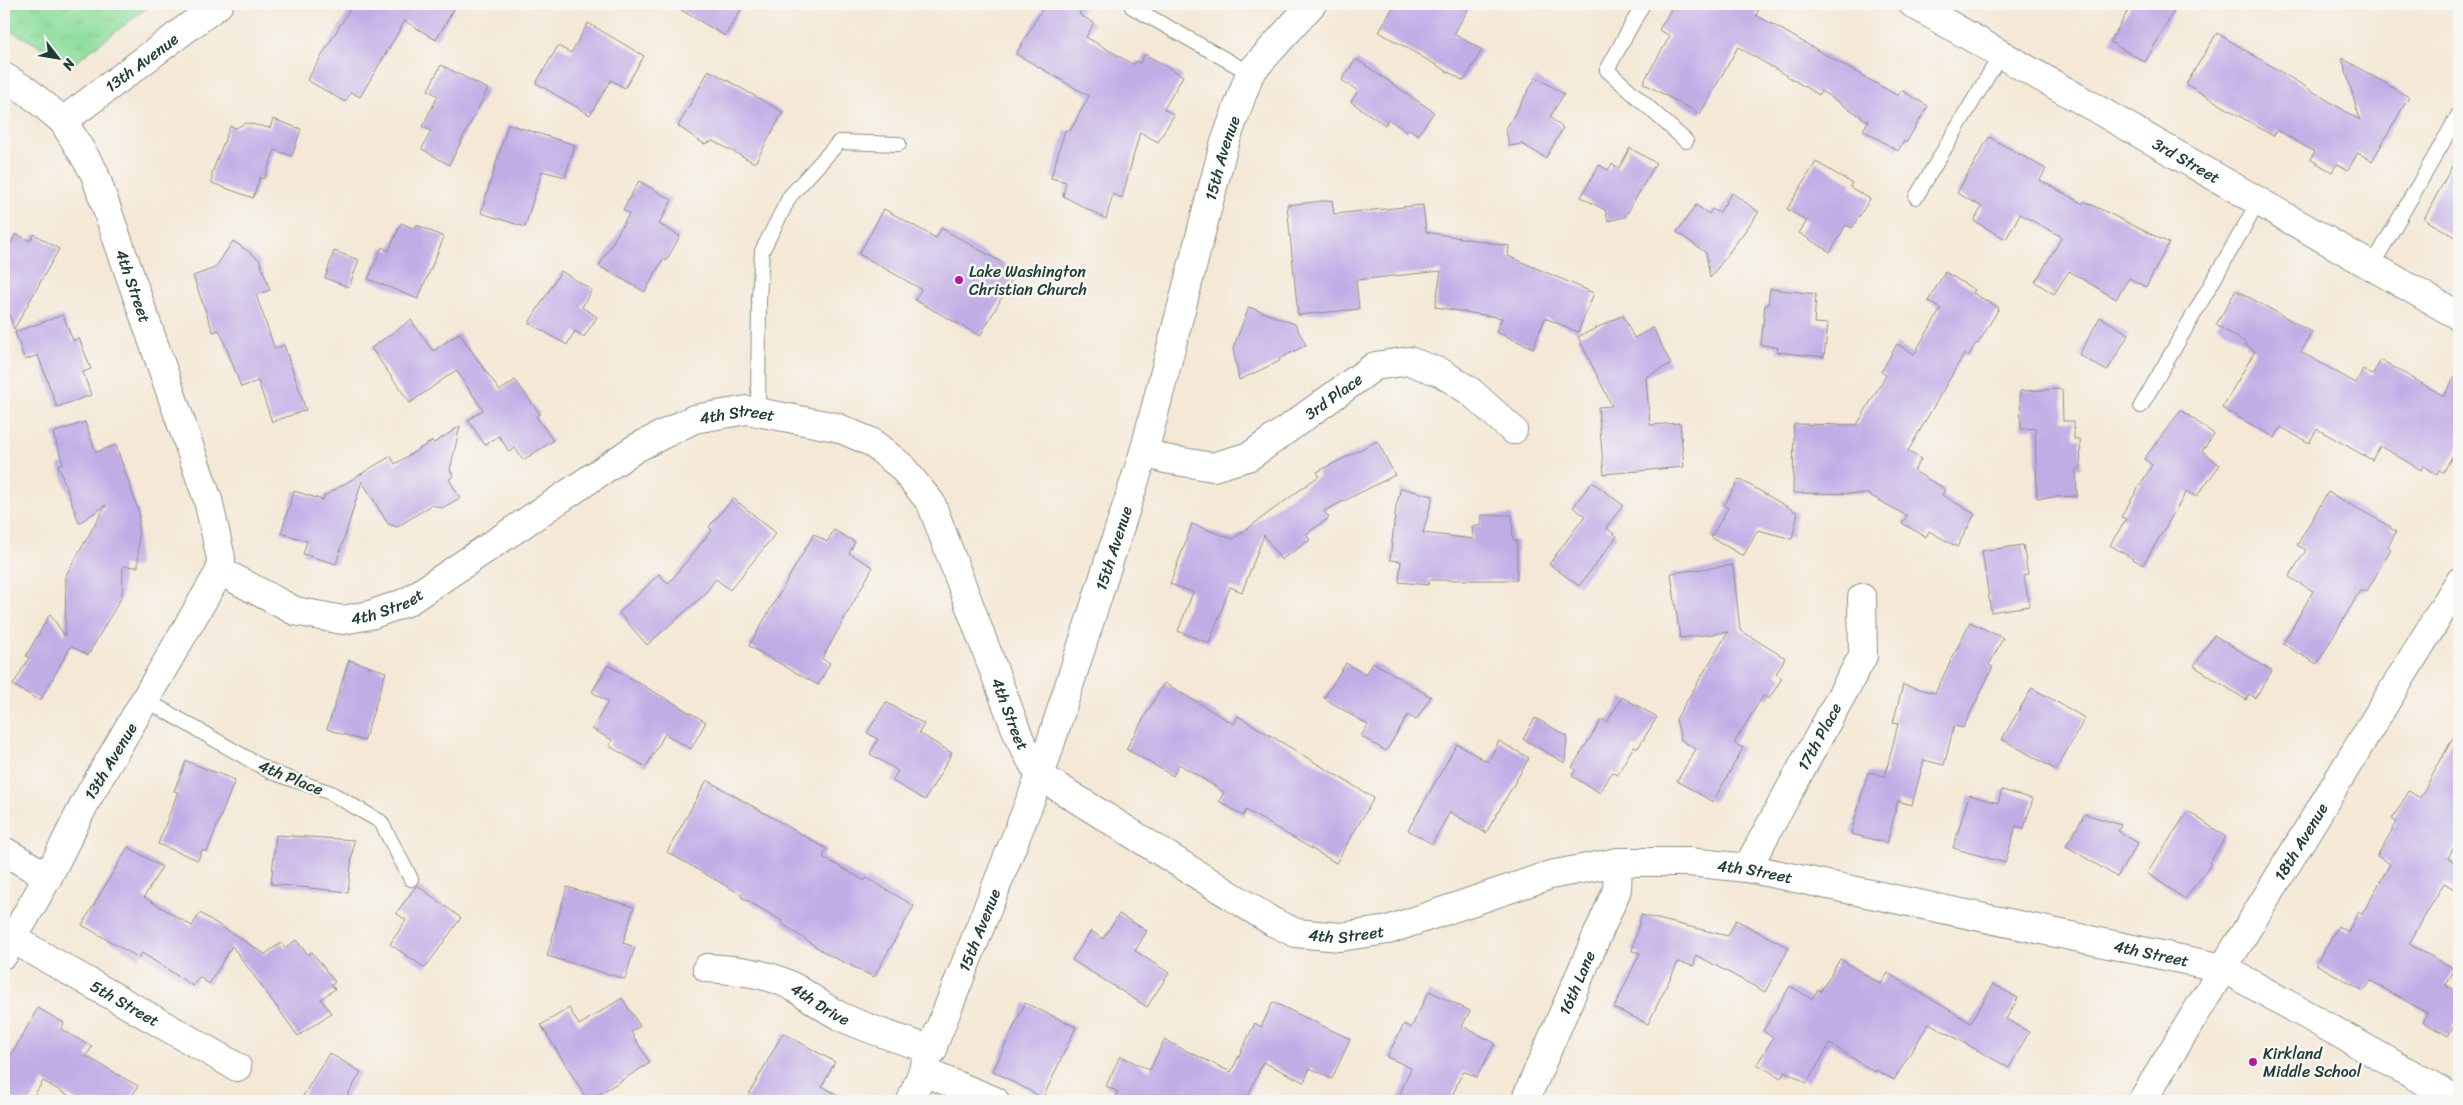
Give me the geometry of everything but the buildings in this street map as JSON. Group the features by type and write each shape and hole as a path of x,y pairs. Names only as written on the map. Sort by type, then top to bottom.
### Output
{"street":[{"name":"13th Avenue","path":"63,121 219,4"},
{"name":"15th Avenue","path":"911,1101 1040,776 1144,452 1223,148 1250,73 1312,4"},
{"name":"3rd Street","path":"1913,4 2459,316"},
{"name":"4th Street","path":"4,76 27,91 63,121 94,172 202,481 221,558 220,571 295,611 342,620 370,615 407,602 636,448 694,419 747,410 836,427 871,442 901,466 931,503 1020,740 1040,776 1273,922 1296,933 1340,937 1388,930 1550,875 1618,862 1689,862 1747,868 2223,968 2459,1101"},
{"name":"3rd Place","path":"1144,452 1165,459 1213,467 1250,456 1375,366 1409,361 1442,372 1471,392 1514,430"},
{"name":"13th Avenue","path":"8,946 48,876 86,799 146,700 220,571"},
{"name":"18th Avenue","path":"2142,1101 2459,582"},
{"name":"17th Place","path":"1747,868 1864,656 1862,598"},
{"path":"4,852 48,876"},
{"name":"16th Lane","path":"1525,1101 1617,890 1618,862"},
{"name":"5th Street","path":"8,946 237,1068"},
{"name":"4th Drive","path":"707,968 740,971 775,978 797,989 821,1007 928,1061 995,1101"}],"lane":[{"path":"1643,4 1607,70 1686,141"},
{"path":"1132,7 1250,73"},
{"path":"1916,197 2002,54"},
{"path":"2372,266 2459,114"},
{"path":"758,412 759,299 762,250 790,196 839,142 899,144"},
{"path":"2141,406 2259,201"},
{"name":"4th Place","path":"146,700 271,772 330,793 381,822 411,879"}],"green space":[{"path":"4,4 152,4 73,64 4,27"}],"place":[{"name":"Lake Washington Christian Church","path":"959,280"},
{"name":"Kirkland Middle School","path":"2253,1062"}]}
